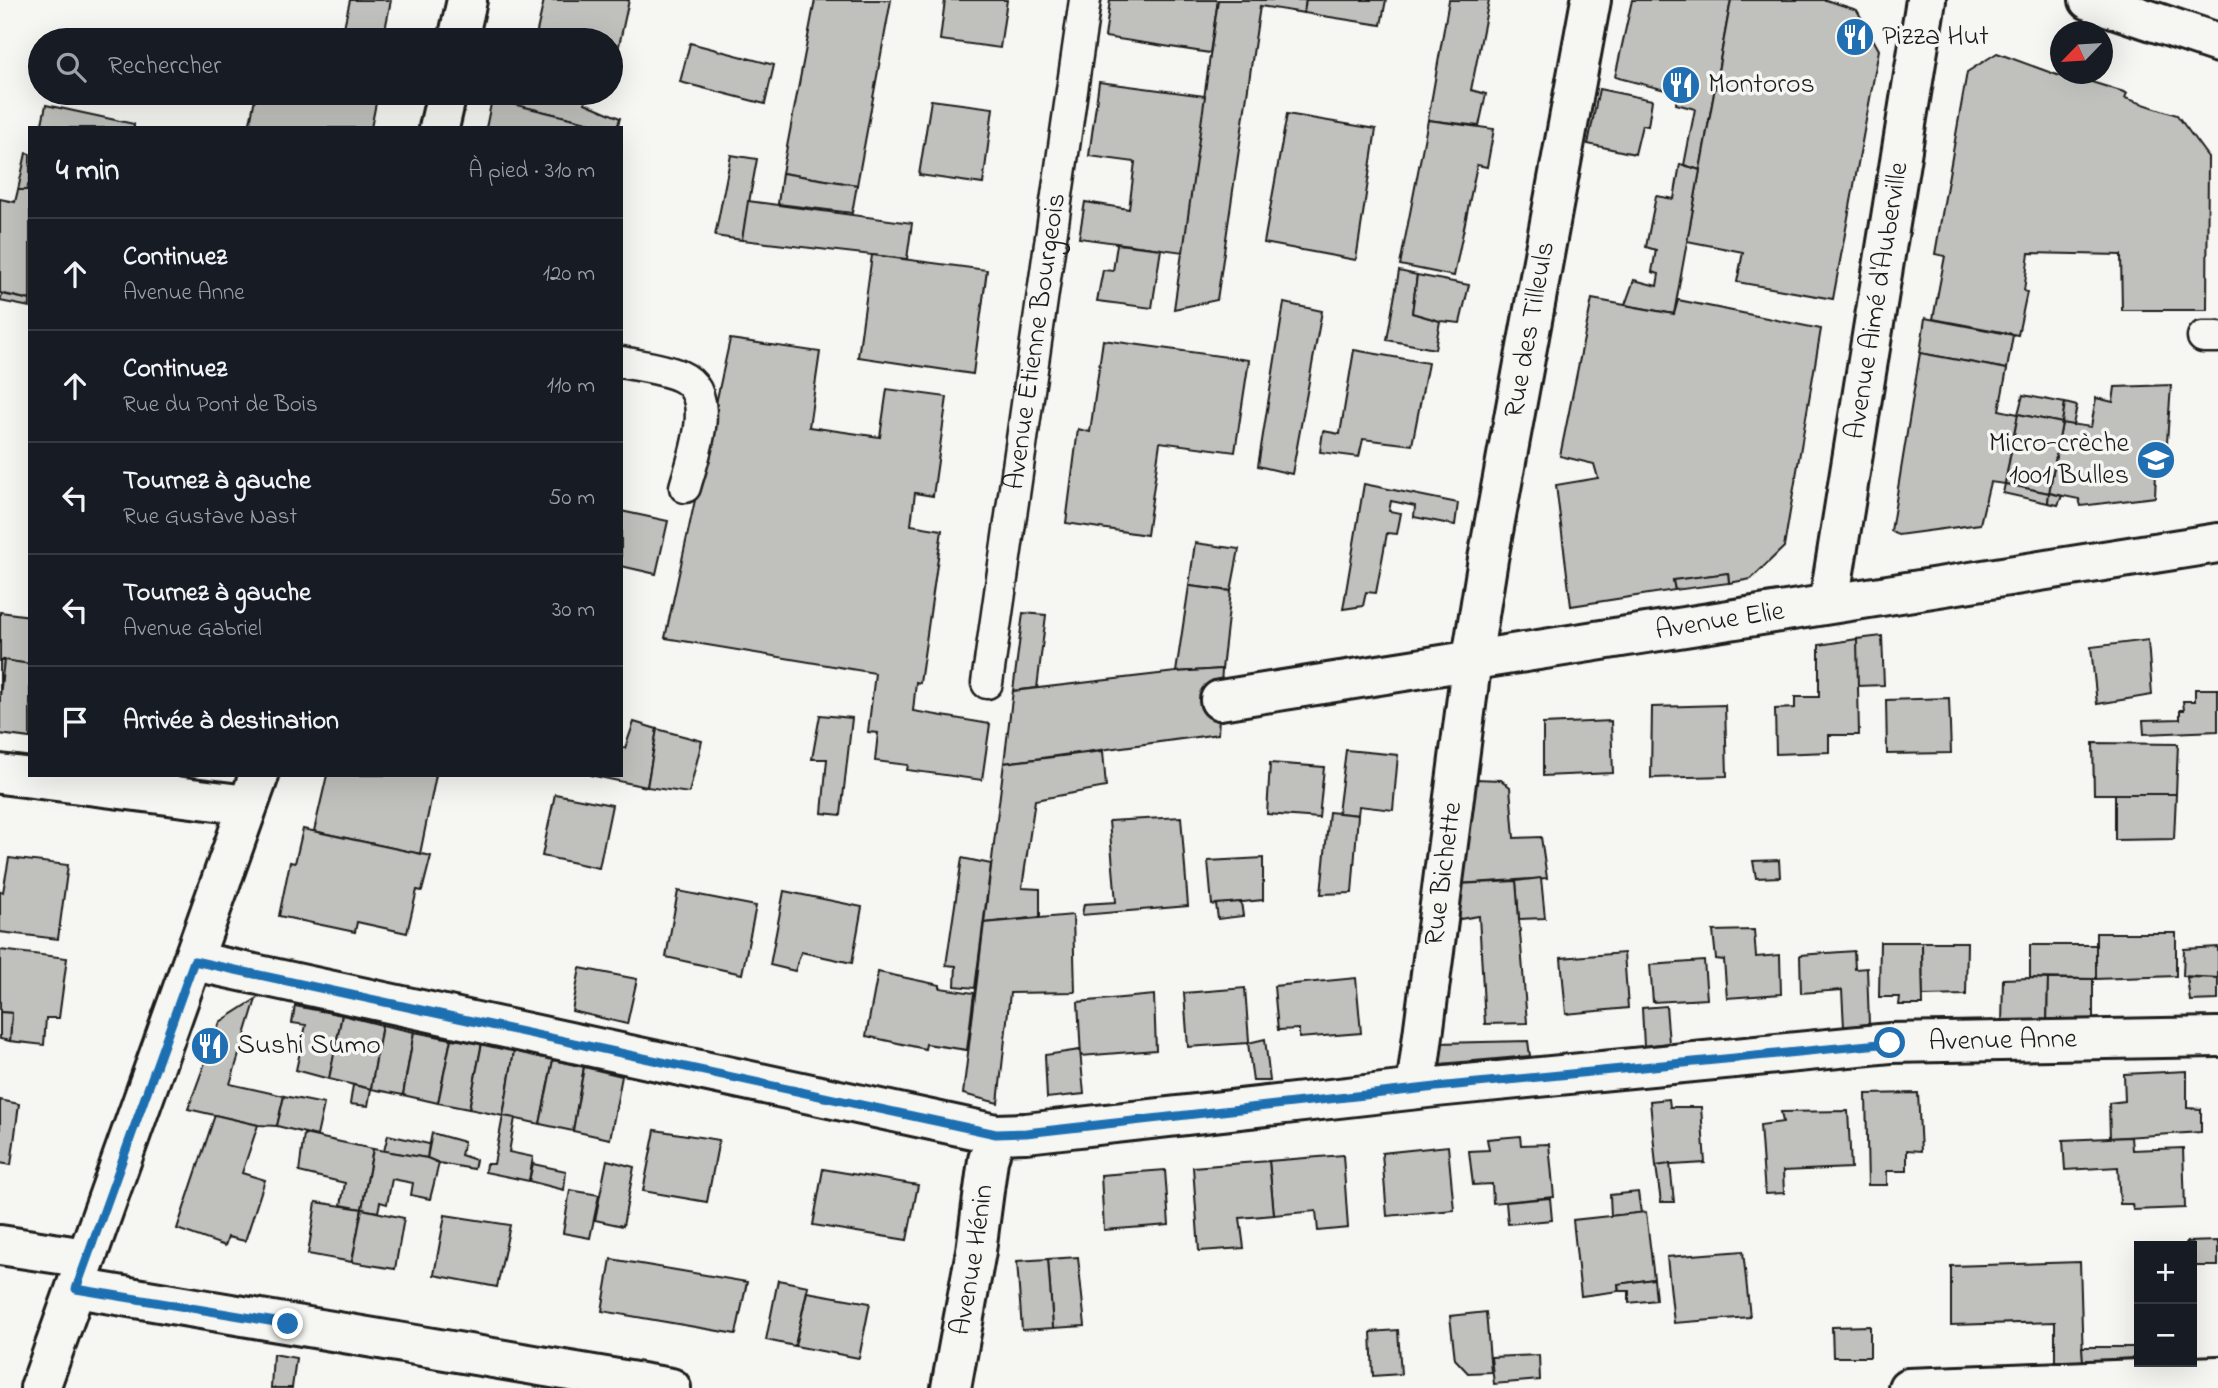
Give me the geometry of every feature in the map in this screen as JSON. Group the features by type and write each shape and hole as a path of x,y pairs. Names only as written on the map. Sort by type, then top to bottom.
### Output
{"street":[{"path":"461,28 467,0"},
{"name":"Rue des Tilleuls","path":"1472,659 1490,545 1591,0"},
{"name":"Avenue Aimé d'Auberville","path":"1829,603 1926,0"},
{"path":"2089,0 2218,43"},
{"path":"439,126 444,105"},
{"name":"Avenue Elie","path":"1220,700 2218,543"},
{"name":"Rue Bichette","path":"1416,1089 1472,659"},
{"path":"0,774 28,776"},
{"path":"40,1388 254,790 48,777"},
{"name":"Avenue Anne","path":"194,961 996,1134 1416,1089 1890,1043 2218,1037"},
{"name":"Avenue Hénin","path":"951,1388 976,1251 988,1160 996,1134"},
{"path":"0,1245 81,1273 566,1379 671,1388"},
{"path":"1908,1388 2218,1376"}],"lane":[{"name":"Avenue Étienne Bourgeois","path":"987,683 1085,0"},
{"path":"623,362 683,377 697,393 702,410 701,427 685,487"}],"building":[{"path":"350,0 391,0 385,28 334,28 344,27"},
{"path":"544,0 629,0 623,28 538,28"},
{"path":"815,0 891,0 857,185 782,173"},
{"path":"945,0 1007,0 1000,48 940,40"},
{"path":"1110,0 1218,0 1210,53 1105,37"},
{"path":"1218,0 1306,0 1304,13 1260,6 1217,300 1174,309"},
{"path":"1306,0 1386,0 1381,25 1304,13"},
{"path":"1449,0 1489,0 1471,90 1486,94 1479,126 1428,120"},
{"name":"Montoros","path":"1632,0 1731,0 1700,170 1684,165 1695,109 1676,104 1677,93 1615,77"},
{"path":"1731,0 1826,0 1857,10 1879,50 1833,299 1737,282 1743,252 1687,241"},
{"path":"690,43 774,65 765,104 680,82"},
{"path":"1997,53 2050,72 2050,84 2098,84 2127,93 2125,98 2177,115 2208,157 2207,310 2122,310 2121,255 2029,253 2024,291 2027,292 2018,335 1933,319 1945,256 1935,254 1967,72"},
{"path":"1099,82 1205,96 1183,252 1079,238 1085,202 1129,209 1135,162 1089,156"},
{"path":"1599,89 1652,100 1648,126 1642,125 1635,154 1588,144"},
{"path":"931,100 993,108 983,184 919,175"},
{"path":"46,105 134,124 134,126 41,126"},
{"path":"254,105 376,105 371,126 249,126"},
{"path":"491,105 517,105 603,126 486,126"},
{"path":"517,105 590,105 620,118 618,126 603,126"},
{"path":"1287,114 1376,129 1356,260 1264,243"},
{"path":"1428,120 1494,129 1487,167 1477,165 1454,276 1400,265"},
{"path":"26,153 28,186 27,190 18,190"},
{"path":"731,155 757,159 742,240 715,236"},
{"path":"1680,164 1700,170 1674,314 1625,305 1634,280 1657,286 1659,274 1652,272 1656,250 1646,247 1656,196 1674,199"},
{"path":"782,173 857,185 852,213 778,204"},
{"path":"28,186 28,300 0,293 0,199 15,202 18,190 27,190"},
{"path":"748,201 912,223 907,259 742,240"},
{"path":"1117,244 1161,249 1152,308 1097,301 1103,270 1113,271"},
{"path":"872,255 987,270 973,374 858,357"},
{"path":"1399,271 1417,275 1412,313 1440,321 1435,349 1387,340"},
{"path":"1417,275 1469,285 1460,323 1440,321 1412,313"},
{"path":"2,294 28,300 28,307 0,301"},
{"path":"1592,299 1674,314 1678,300 1821,329 1784,547 1751,579 1729,583 1728,573 1673,580 1675,590 1571,606 1556,485 1598,478 1594,464 1560,456"},
{"path":"1284,303 1322,311 1292,474 1258,466"},
{"path":"1925,318 2013,335 2007,369 1920,353"},
{"path":"730,339 820,352 809,427 880,437 887,389 947,397 933,496 915,493 911,525 942,530 920,683 916,682 913,711 990,724 982,780 907,770 908,765 875,761 878,733 868,732 875,673 665,638"},
{"path":"1103,340 1249,360 1235,452 1160,442 1147,535 1066,523 1078,429 1090,432"},
{"path":"1354,350 1428,363 1412,445 1363,439 1359,457 1320,452 1323,431 1340,434"},
{"path":"1920,353 2007,369 1999,410 2018,414 2005,484 1990,482 1980,524 1898,535 1891,531"},
{"path":"2171,385 2165,471 2156,472 2155,497 2081,506 2079,499 2049,493 2062,423 2091,427 2096,398 2113,402 2115,387"},
{"path":"2023,395 2065,403 2062,423 2018,414"},
{"path":"2065,403 2077,406 2073,425 2062,423"},
{"path":"2018,414 2062,423 2049,493 2005,484"},
{"path":"1364,484 1458,503 1455,525 1414,517 1415,506 1391,501 1389,511 1401,513 1397,534 1387,533 1376,593 1366,592 1363,606 1343,609"},
{"path":"2005,484 2049,493 2048,503 2003,493"},
{"path":"2049,493 2062,496 2058,505 2048,503"},
{"path":"623,511 668,521 656,574 623,566"},
{"path":"1195,543 1239,549 1231,591 1189,586"},
{"path":"1728,573 1729,583 1675,590 1673,580"},
{"path":"1189,586 1231,591 1222,669 1176,672"},
{"path":"0,612 28,616 28,664 0,660"},
{"path":"1023,613 1046,615 1037,688 1013,691"},
{"path":"1882,636 1884,685 1857,686 1857,639"},
{"path":"1857,639 1859,735 1829,735 1829,752 1776,754 1775,709 1795,708 1795,697 1819,697 1819,645"},
{"path":"2148,640 2152,695 2097,704 2091,647"},
{"path":"0,660 4,660 0,697"},
{"path":"4,660 28,664 28,738 0,734"},
{"path":"1222,669 1218,734 1004,763 1013,691"},
{"path":"2195,689 2218,689 2218,731 2144,734 2143,720 2180,719 2180,710 2184,710 2183,701 2195,701"},
{"path":"1949,698 1951,753 1887,754 1886,700"},
{"path":"1725,705 1727,776 1651,778 1652,707"},
{"path":"820,715 852,718 841,815 822,813 827,759 812,759"},
{"path":"1611,721 1613,773 1543,776 1543,724"},
{"path":"634,722 657,729 647,787 600,777 623,777 625,748"},
{"path":"657,729 702,741 689,793 647,787"},
{"path":"2093,743 2178,744 2176,794 2094,794"},
{"path":"1346,750 1398,755 1393,810 1359,806 1358,815 1338,813"},
{"path":"1103,751 1106,787 1035,800 1022,888 1040,889 1040,917 984,923 1004,763"},
{"path":"1270,763 1324,767 1319,818 1267,814"},
{"path":"327,777 436,777 420,854 314,831"},
{"path":"1475,779 1501,780 1510,787 1514,838 1541,837 1547,878 1458,884"},
{"path":"555,794 612,805 599,868 542,856"},
{"path":"2115,794 2176,794 2174,839 2115,840"},
{"path":"1329,812 1358,815 1352,893 1321,894"},
{"path":"1181,817 1188,906 1082,915 1084,904 1116,902 1109,821"},
{"path":"303,829 431,856 422,891 417,890 407,933 357,922 355,932 279,916 290,862 295,863"},
{"path":"9,858 68,865 58,939 0,932 0,891 3,892"},
{"path":"962,858 991,864 975,988 955,986 956,966 946,965"},
{"path":"1263,858 1263,900 1212,905 1208,861"},
{"path":"1779,860 1780,877 1756,878 1753,861"},
{"path":"1541,878 1545,918 1519,919 1516,881"},
{"path":"1516,881 1527,1023 1485,1024 1479,916 1454,920 1458,884"},
{"path":"678,891 756,906 742,974 666,957"},
{"path":"784,891 862,907 852,963 801,952 795,971 770,965"},
{"path":"1241,902 1243,916 1218,919 1216,904"},
{"path":"1073,915 1075,992 1010,993 998,1103 963,1094 984,923"},
{"path":"1754,930 1756,957 1780,955 1781,994 1727,998 1724,960 1716,959 1713,931"},
{"path":"2096,933 2176,933 2176,976 2096,979"},
{"path":"1880,942 1922,942 1923,1005 1899,1005 1900,997 1879,997"},
{"path":"1922,942 1967,942 1966,995 1923,996"},
{"path":"2030,945 2096,945 2096,979 2030,978"},
{"path":"2218,947 2218,978 2183,976 2184,949"},
{"path":"0,950 67,958 59,1018 46,1018 44,1045 10,1041 12,1013 0,1012"},
{"path":"1854,951 1855,969 1867,968 1869,1024 1844,1027 1842,990 1801,993 1800,955"},
{"path":"1624,953 1628,1008 1566,1014 1561,958"},
{"path":"1704,961 1707,999 1653,1002 1650,965"},
{"path":"580,968 637,979 627,1024 572,1011"},
{"path":"878,972 940,985 940,988 974,993 967,1050 926,1044 925,1049 866,1036"},
{"path":"2187,977 2218,978 2218,1000 2190,1001"},
{"path":"1356,978 1361,1033 1299,1038 1299,1029 1278,1030 1274,986"},
{"path":"2003,979 2048,979 2047,1026 2002,1026"},
{"path":"2048,979 2093,979 2093,1025 2047,1026"},
{"path":"1245,988 1248,1043 1188,1047 1184,993"},
{"path":"1154,995 1156,1050 1081,1056 1078,1002"},
{"path":"256,999 230,1084 284,1096 277,1126 258,1125 188,1109 220,1022"},
{"path":"295,1006 342,1015 329,1079 296,1070 306,1025 292,1023"},
{"path":"1666,1006 1669,1043 1644,1046 1642,1008"},
{"path":"0,1012 12,1013 10,1041 0,1039"},
{"path":"342,1015 382,1025 371,1089 329,1079"},
{"path":"382,1025 414,1032 403,1095 371,1089"},
{"path":"414,1032 451,1039 438,1103 403,1095"},
{"path":"451,1039 482,1043 469,1109 438,1103"},
{"path":"1265,1039 1270,1081 1253,1081 1248,1043"},
{"path":"1528,1041 1530,1056 1440,1064 1437,1056 1437,1043"},
{"path":"482,1043 514,1051 503,1116 469,1109"},
{"path":"1080,1050 1084,1094 1047,1098 1045,1055"},
{"path":"514,1051 553,1060 540,1124 503,1116"},
{"path":"553,1060 584,1067 573,1131 540,1124"},
{"path":"584,1067 622,1076 610,1139 573,1131"},
{"path":"2187,1071 2187,1108 2201,1109 2201,1132 2110,1138 2109,1103 2125,1101 2124,1074"},
{"path":"353,1085 371,1089 368,1106 350,1104"},
{"path":"1918,1093 1921,1151 1907,1150 1907,1171 1887,1171 1887,1185 1868,1185 1866,1094"},
{"path":"284,1096 324,1104 317,1136 277,1126"},
{"path":"1669,1099 1670,1107 1701,1107 1705,1163 1656,1166 1650,1101"},
{"path":"0,1100 19,1104 11,1165 0,1163"},
{"path":"1848,1111 1851,1168 1783,1171 1784,1193 1765,1194 1760,1125 1783,1122 1781,1112"},
{"path":"215,1115 258,1125 242,1173 265,1180 245,1241 228,1237 225,1246 177,1229"},
{"path":"503,1116 515,1118 509,1152 533,1157 529,1181 485,1172 486,1164 494,1164"},
{"path":"655,1130 719,1140 707,1202 643,1191"},
{"path":"432,1133 464,1142 461,1155 476,1160 474,1169 439,1163 427,1158"},
{"path":"304,1134 373,1149 362,1209 341,1205 345,1183 299,1172"},
{"path":"388,1135 429,1144 427,1158 384,1151"},
{"path":"1520,1136 1521,1145 1549,1144 1554,1197 1493,1203 1492,1184 1473,1185 1469,1151 1489,1150 1487,1139"},
{"path":"2131,1137 2132,1150 2183,1148 2185,1208 2133,1210 2132,1204 2120,1204 2118,1167 2065,1170 2063,1140"},
{"path":"1448,1146 1454,1210 1387,1216 1382,1153"},
{"path":"373,1149 427,1158 439,1163 430,1199 411,1195 413,1183 392,1179 387,1204 380,1202 378,1212 362,1209"},
{"path":"1343,1155 1348,1228 1318,1231 1316,1211 1274,1215 1269,1161"},
{"path":"607,1160 634,1167 623,1226 595,1220"},
{"path":"1269,1161 1274,1215 1240,1218 1244,1248 1199,1251 1193,1167"},
{"path":"533,1164 566,1171 564,1190 529,1181"},
{"path":"1670,1164 1674,1202 1661,1202 1656,1166"},
{"path":"823,1169 918,1185 907,1240 813,1225"},
{"path":"1165,1170 1169,1225 1104,1230 1101,1175"},
{"path":"570,1190 599,1195 590,1238 563,1233"},
{"path":"1638,1192 1641,1213 1611,1216 1610,1195"},
{"path":"1550,1198 1552,1220 1508,1224 1506,1202"},
{"path":"316,1202 362,1209 352,1262 308,1254"},
{"path":"362,1209 404,1218 395,1269 352,1262"},
{"path":"1646,1212 1654,1279 1618,1284 1619,1291 1581,1296 1573,1220"},
{"path":"445,1215 510,1225 497,1287 434,1275"},
{"path":"2218,1241 2218,1266 2197,1266 2197,1242"},
{"path":"1743,1251 1750,1317 1674,1323 1667,1257"},
{"path":"1078,1257 1085,1326 1053,1328 1048,1259"},
{"path":"611,1259 747,1282 736,1334 602,1311"},
{"path":"1048,1259 1053,1328 1022,1330 1017,1261"},
{"path":"2080,1262 2083,1361 2055,1361 2055,1322 1951,1325 1951,1266"},
{"path":"1654,1279 1656,1300 1629,1303 1629,1291 1619,1291 1618,1284"},
{"path":"778,1280 808,1286 795,1346 766,1340"},
{"path":"807,1292 870,1303 859,1358 795,1346"},
{"path":"1486,1312 1491,1372 1468,1373 1455,1359 1450,1316"},
{"path":"1870,1326 1870,1357 1833,1357 1832,1327"},
{"path":"1398,1330 1401,1374 1373,1376 1371,1332"},
{"path":"2082,1347 2134,1347 2134,1358 2083,1361"},
{"path":"273,1354 296,1358 292,1388 271,1388"},
{"path":"1539,1355 1540,1380 1494,1384 1491,1357"}],"place":[{"name":"Pizza Hut","path":"1855,37"},
{"name":"Montoros","path":"1681,85"},
{"name":"Micro-crèche 1001 Bulles","path":"2156,460"},
{"name":"Sushi Sumo","path":"210,1046"}],"route":[{"path":"288,1324 76,1289 194,961 996,1134 1205,1114 1436,1087 1890,1043"}]}
